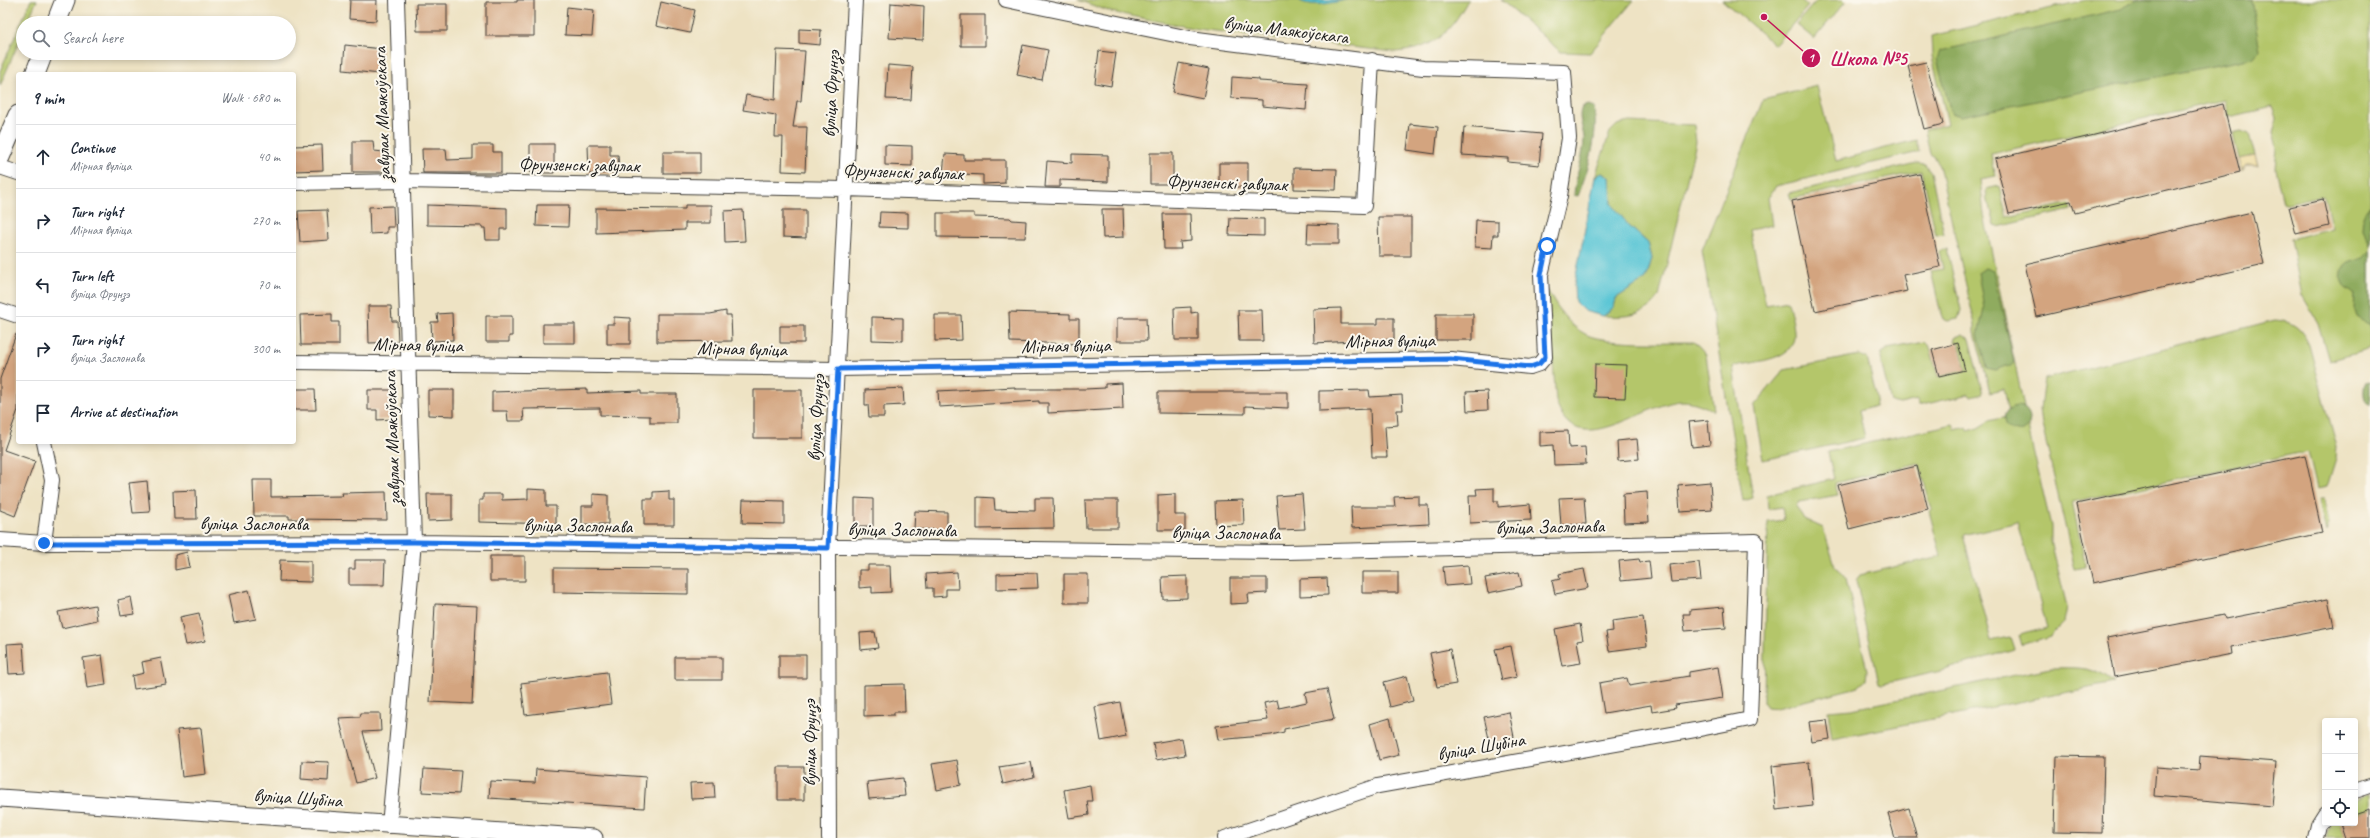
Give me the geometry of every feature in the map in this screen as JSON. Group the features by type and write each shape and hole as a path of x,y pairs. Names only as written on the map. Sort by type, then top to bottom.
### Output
{"main road":[{"path":"59,16 65,0"},
{"path":"36,72 40,60"},
{"path":"0,157 16,120"}],"street":[{"name":"завулак Маякоўскага","path":"389,826 414,542 397,0"},
{"name":"вуліца Фрунзэ","path":"829,838 828,548 855,0"},
{"name":"вуліца Маякоўскага","path":"1006,0 1190,38 1372,60 1423,68 1564,72"},
{"name":"Фрунзенскі завулак","path":"296,183 403,181 845,189 1364,206 1372,60"},
{"name":"Мірная вуліца","path":"296,362 838,369 1451,359 1517,367 1530,367 1539,364 1545,357 1541,275 1560,196 1569,138 1564,72"},
{"path":"0,167 16,172"},
{"path":"0,310 16,315"},
{"path":"44,444 52,480 44,543"},
{"name":"вуліца Заслонава","path":"0,540 44,543 414,542 828,548 1287,552 1732,542 1756,540 1750,719"},
{"name":"вуліца Шубіна","path":"1225,838 1378,786 1750,719"},
{"path":"2358,790 2370,786"},
{"name":"вуліца Шубіна","path":"0,798 389,826 594,838"},
{"path":"2315,838 2318,825 2322,819"}],"green space":[{"path":"31,0 37,0 30,16 24,16"},
{"path":"1078,0 1468,0 1454,22 1439,38 1419,48 1408,51 1394,52 1198,29 1111,12"},
{"path":"1501,0 1634,0 1590,53 1561,52"},
{"path":"1722,0 1801,0 1808,6 1775,45"},
{"path":"1817,0 1843,0 1845,2 1814,39 1796,24"},
{"path":"2086,0 2370,0 2370,349 2329,361 2318,323 2302,296 2291,239 2332,228 2324,196 2288,204 2283,202 2275,169 2277,148 2273,133 2277,118 2273,107 2229,117 2224,100 1991,154 1996,176 1980,179 1984,215 2031,441 2051,526 2051,541 2067,607 2064,622 2050,636 2022,645 2019,635 2047,628 2018,522 1963,535 1991,641 2010,637 2014,649 1941,671 1883,684 1879,683 1856,580 1860,575 1941,556 1929,511 1932,510 1919,463 1835,483 1838,495 1799,502 1796,506 1804,519 1823,528 1835,566 1846,579 1867,670 1866,680 1858,687 1777,708 1767,707 1764,703 1764,693 1768,522 1784,520 1782,507 1768,509 1767,495 1834,479 1828,452 1953,424 1955,430 1967,427 1968,431 1978,428 1989,421 2010,416 2004,389 1990,392 1975,333 1975,325 1939,165 1935,157 1930,154 1925,130 1948,124 1932,56 1931,36"},
{"path":"2137,0 2251,0 2260,50 2253,58 1961,116 1951,113 1937,59 1940,51 2121,9"},
{"path":"16,34 16,48 0,86 0,71"},
{"path":"1817,86 1836,161 1916,140 1919,152 1776,186 1768,198 1772,225 1750,230 1766,305 1788,301 1793,324 1794,338 1791,346 1786,352 1778,356 1733,367 1753,498 1743,501 1702,250 1763,100"},
{"path":"1588,105 1594,108 1594,141 1589,164 1578,196 1574,195 1584,145 1580,115 1582,107"},
{"path":"1629,122 1694,125 1696,142 1659,297 1654,304 1642,312 1627,316 1603,316 1614,307 1616,298 1646,279 1652,258 1648,243 1629,226 1612,204 1610,177 1602,173 1595,177 1610,132 1617,125"},
{"path":"2241,131 2249,134 2255,156 2239,159 2233,133"},
{"path":"1917,163 1925,164 1931,172 1944,234 1936,235 1922,171 1791,199 1789,193"},
{"path":"1999,186 2007,217 2069,204 2071,210 1998,227 1995,226 1990,205 1987,202 1986,189"},
{"path":"2370,205 2370,245 2362,229 2363,215"},
{"path":"1947,249 1961,310 1958,319 1948,321 1943,319 1941,314 1931,271 1943,269 1939,251"},
{"path":"2370,251 2370,325 2357,317 2354,308 2355,294 2344,287 2341,277 2344,267 2350,261 2367,255"},
{"path":"1985,268 1993,271 2014,362 2010,367 2005,366 1996,370 1987,368 1978,335 1984,308 1978,273"},
{"path":"1547,289 1563,315 1580,331 1587,335 1596,338 1623,341 1694,342 1706,355 1714,411 1695,403 1682,401 1667,404 1612,426 1594,430 1578,429 1565,420 1556,401"},
{"path":"2275,320 2292,324 2300,330 2309,345 2337,447 2336,458 2327,487 2317,489 2308,451 2072,502 2086,567 2075,569 2042,425 2040,409 2044,379"},
{"path":"1963,334 1969,339 1983,394 1971,397 1969,394 1918,406 1917,400 1900,404 1891,402 1880,358 1881,353 1887,349 1925,342 1930,347 1938,377 1966,370 1959,342 1955,342 1956,337"},
{"path":"1859,355 1867,358 1877,399 1875,406 1859,411 1865,438 1763,460 1754,406 1784,370"},
{"path":"2370,382 2370,405 2365,398 2364,392 2365,383"},
{"path":"2017,406 2026,410 2030,419 2026,428 2017,432 2008,428 2004,419 2008,410"},
{"path":"2319,499 2324,499 2329,523 2326,532"},
{"path":"2050,668 2076,668 2091,670 2099,673 2114,683 1832,739 1828,711 1852,709"},
{"path":"2370,794 2370,809 2358,813 2358,800"},
{"path":"2329,826 2341,826 2345,838 2326,838"}],"sand":[{"path":"2255,156 2258,165 2247,165 2242,171 2239,159"}],"water":[{"path":"1298,0 1346,0 1309,4"},
{"path":"1602,173 1610,177 1612,204 1629,226 1648,243 1652,258 1646,279 1616,298 1614,307 1603,316 1584,311 1575,302 1574,286 1595,177"}],"building":[{"path":"350,0 377,0 376,21 349,19"},
{"path":"517,0 534,0 534,36 486,36 486,2 517,2"},
{"path":"661,2 695,10 690,33 656,26"},
{"path":"891,3 924,6 923,40 889,38"},
{"path":"416,4 447,4 447,31 417,31"},
{"path":"567,7 594,10 592,36 565,35"},
{"path":"961,15 985,15 985,46 961,46"},
{"path":"799,29 821,30 820,45 799,43"},
{"path":"345,45 382,49 380,74 343,70"},
{"path":"1023,45 1048,50 1042,80 1017,75"},
{"path":"777,50 805,51 801,101 797,101 793,127 807,127 805,172 782,171 783,137 775,137 776,115 743,110 746,95 775,100"},
{"path":"1099,51 1116,53 1111,86 1095,83"},
{"path":"1926,62 1943,124 1924,129 1908,66"},
{"path":"1179,63 1209,69 1203,98 1173,92"},
{"path":"888,65 913,67 911,100 886,99"},
{"path":"1232,77 1259,79 1259,81 1308,84 1306,110 1262,106 1262,100 1231,98"},
{"path":"2223,104 2240,172 2075,213 2071,201 2009,214 1995,159"},
{"path":"1410,124 1438,127 1435,154 1407,150"},
{"path":"1464,127 1542,134 1539,165 1508,162 1508,158 1462,155"},
{"path":"353,141 373,141 374,151 384,152 383,172 353,172"},
{"path":"530,144 554,144 554,173 530,173"},
{"path":"322,145 323,170 296,171 296,146"},
{"path":"473,145 493,145 493,152 501,152 501,173 423,173 422,149 446,149 447,160 473,159"},
{"path":"588,145 610,145 610,155 618,155 619,173 589,174"},
{"path":"885,145 912,146 912,166 885,165"},
{"path":"663,152 700,152 700,173 663,173"},
{"path":"1150,153 1173,153 1173,184 1150,184"},
{"path":"945,154 964,155 964,160 1005,160 1005,183 983,184 983,175 943,173"},
{"path":"1072,154 1108,155 1108,182 1060,180 1060,187 1045,187 1047,161 1072,163"},
{"path":"1219,163 1248,163 1248,187 1219,187"},
{"path":"1294,168 1337,169 1336,190 1294,189"},
{"path":"1920,174 1940,267 1903,275 1907,291 1815,311 1792,201"},
{"path":"2323,199 2329,226 2296,234 2289,207"},
{"path":"427,205 507,208 507,229 500,229 500,240 486,240 485,228 482,228 482,226 427,225"},
{"path":"537,205 569,205 568,227 536,226"},
{"path":"685,205 711,205 711,223 685,223 685,230 596,233 596,208 685,209"},
{"path":"393,206 394,227 387,227 387,233 370,234 369,207"},
{"path":"1102,209 1123,209 1124,237 1103,238"},
{"path":"327,210 329,240 300,242 298,211"},
{"path":"743,210 745,241 725,242 724,211"},
{"path":"783,210 806,210 806,238 783,237"},
{"path":"880,212 908,213 908,228 879,227"},
{"path":"2252,212 2264,264 2037,317 2025,264"},
{"path":"937,213 974,213 974,217 1010,218 1012,220 1026,221 1025,238 937,237"},
{"path":"1163,214 1190,214 1191,241 1180,242 1181,249 1164,249"},
{"path":"1378,217 1411,217 1411,256 1379,256"},
{"path":"1230,218 1264,219 1264,236 1229,235"},
{"path":"1476,220 1498,221 1498,235 1493,235 1492,248 1475,247"},
{"path":"1308,224 1339,225 1339,244 1307,244"},
{"path":"368,306 391,306 392,321 397,321 398,342 369,343"},
{"path":"1191,307 1191,313 1198,312 1198,340 1175,340 1174,308"},
{"path":"1341,308 1341,324 1378,324 1378,318 1394,318 1394,339 1314,343 1313,309"},
{"path":"1238,310 1262,310 1263,341 1239,341"},
{"path":"726,311 726,315 731,315 732,341 657,342 657,314 710,314"},
{"path":"1009,312 1070,314 1070,319 1079,319 1079,344 1010,342"},
{"path":"452,313 453,340 432,341 431,322 438,322 437,314"},
{"path":"332,314 332,322 339,322 339,345 301,345 300,315"},
{"path":"1436,314 1473,314 1473,340 1436,340"},
{"path":"935,315 961,315 962,340 935,341"},
{"path":"486,316 512,316 512,336 509,336 509,342 486,342"},
{"path":"614,317 630,318 630,344 607,344 607,324 614,324"},
{"path":"872,317 903,318 903,341 872,340"},
{"path":"1117,318 1146,318 1147,341 1117,341"},
{"path":"543,324 575,324 575,343 543,343"},
{"path":"780,326 804,326 804,343 780,343"},
{"path":"16,334 16,416 4,450 35,461 15,516 0,510 0,379"},
{"path":"1958,343 1965,370 1939,376 1932,350"},
{"path":"1595,364 1627,365 1625,398 1594,397"},
{"path":"1122,383 1123,409 1048,413 1048,403 1039,403 1039,401 939,407 938,391 1015,387 1015,389 1085,389 1105,388 1105,384"},
{"path":"903,388 904,405 884,406 884,417 869,417 868,405 865,405 865,390"},
{"path":"296,389 315,389 316,410 296,410"},
{"path":"587,389 587,393 641,391 641,394 677,394 677,423 650,423 650,416 600,415 600,408 523,409 524,421 508,421 507,411 492,411 492,392"},
{"path":"368,390 395,390 396,410 393,409 393,419 377,420 377,410 368,410"},
{"path":"428,390 454,390 454,416 428,415"},
{"path":"754,390 802,390 802,438 754,438"},
{"path":"1369,390 1370,397 1402,395 1403,410 1397,410 1398,425 1385,426 1387,457 1372,457 1370,409 1319,411 1319,391"},
{"path":"1487,391 1488,410 1467,411 1466,392"},
{"path":"1158,392 1288,392 1288,408 1245,406 1245,414 1158,413"},
{"path":"1708,420 1710,445 1692,447 1689,422"},
{"path":"1568,431 1569,448 1585,447 1586,464 1554,465 1553,445 1540,446 1540,432"},
{"path":"1637,439 1639,459 1618,461 1617,441"},
{"path":"2305,455 2322,533 2093,583 2076,504"},
{"path":"1917,466 1928,509 1849,529 1838,485"},
{"path":"253,480 271,480 271,497 343,496 342,493 386,492 387,520 289,519 289,516 254,516"},
{"path":"147,481 150,512 133,513 129,483"},
{"path":"1710,482 1712,510 1680,512 1678,485"},
{"path":"1494,488 1494,501 1498,501 1498,507 1530,504 1531,520 1470,523 1469,495 1477,495 1476,489"},
{"path":"528,489 546,490 546,506 556,506 556,524 479,522 479,500 483,500 483,494 502,494 502,500 528,499"},
{"path":"196,490 197,519 174,519 173,491"},
{"path":"669,491 669,500 674,500 674,525 644,525 644,499 653,499 653,492"},
{"path":"1647,492 1649,522 1624,523 1623,494"},
{"path":"427,494 452,494 452,520 428,521"},
{"path":"593,494 608,495 608,524 582,524 582,506 593,506"},
{"path":"1175,494 1175,515 1185,515 1185,530 1158,530 1158,495"},
{"path":"1302,494 1305,529 1279,530 1276,496"},
{"path":"1419,496 1419,505 1428,505 1429,524 1352,528 1351,507 1395,507 1394,497"},
{"path":"977,497 994,498 995,510 1035,511 1035,498 1053,498 1054,528 977,529"},
{"path":"1584,497 1586,524 1561,525 1559,498"},
{"path":"855,498 873,499 873,526 855,526"},
{"path":"743,500 784,501 784,524 742,523"},
{"path":"1085,500 1118,500 1118,528 1086,528"},
{"path":"1243,500 1244,525 1216,526 1215,501"},
{"path":"915,511 947,512 947,530 914,529"},
{"path":"187,552 190,567 175,570 175,555"},
{"path":"490,556 525,556 525,581 490,581"},
{"path":"1639,559 1640,562 1649,561 1651,578 1621,581 1619,561"},
{"path":"280,560 311,561 311,582 279,581"},
{"path":"355,560 385,560 384,585 349,585 349,569 355,569"},
{"path":"1699,562 1701,580 1671,582 1669,565"},
{"path":"868,565 890,565 891,592 872,593 872,587 859,588 859,570 868,570"},
{"path":"1468,565 1470,584 1445,586 1443,567"},
{"path":"554,568 688,569 688,594 554,592"},
{"path":"1584,569 1588,588 1555,594 1552,581 1560,579 1559,574"},
{"path":"957,572 958,589 946,589 946,596 933,597 933,588 927,588 926,574"},
{"path":"1362,572 1398,572 1398,593 1362,593"},
{"path":"1519,572 1522,586 1488,593 1485,578"},
{"path":"1037,573 1038,588 997,589 997,574"},
{"path":"1064,574 1088,574 1088,603 1064,603"},
{"path":"1187,576 1187,598 1163,599 1162,577"},
{"path":"1230,578 1267,578 1267,593 1248,594 1249,603 1230,604"},
{"path":"1327,578 1328,595 1300,596 1300,579"},
{"path":"249,590 256,619 234,623 228,595"},
{"path":"131,597 134,614 121,616 118,600"},
{"path":"2328,599 2334,627 2231,647 2232,654 2114,677 2107,638 2224,615 2225,619"},
{"path":"435,604 477,606 472,704 430,702"},
{"path":"95,605 97,620 62,628 58,612"},
{"path":"1724,607 1726,628 1685,631 1683,614 1690,614 1690,610"},
{"path":"199,613 205,641 186,645 180,617"},
{"path":"1643,617 1647,646 1609,651 1606,632 1613,631 1612,621"},
{"path":"1580,624 1583,640 1577,641 1581,663 1562,666 1555,629"},
{"path":"875,632 878,648 861,650 860,633"},
{"path":"23,643 25,673 9,674 7,644"},
{"path":"1511,646 1517,677 1502,680 1495,649"},
{"path":"1450,649 1456,684 1437,687 1430,653"},
{"path":"102,655 106,685 87,688 83,658"},
{"path":"779,655 806,655 806,678 779,678"},
{"path":"675,657 722,657 722,680 675,680"},
{"path":"161,658 166,684 134,689 132,676 144,673 142,662"},
{"path":"1718,667 1723,698 1675,705 1676,708 1652,712 1651,705 1604,713 1599,683 1627,678 1629,686 1689,676 1689,672"},
{"path":"607,672 611,704 525,715 521,683"},
{"path":"1407,676 1413,701 1390,707 1384,682"},
{"path":"904,684 905,712 894,712 894,715 864,716 864,685"},
{"path":"1327,689 1334,719 1284,729 1284,732 1271,735 1218,740 1216,726 1268,720 1264,703 1277,700 1279,708 1307,702 1305,693"},
{"path":"1120,702 1126,736 1101,741 1095,707"},
{"path":"1509,712 1514,737 1490,743 1484,717"},
{"path":"361,713 380,713 381,731 363,732 375,778 356,783 339,718 360,717"},
{"path":"1390,718 1399,755 1379,760 1370,724"},
{"path":"1827,720 1830,739 1812,742 1809,722"},
{"path":"201,728 206,774 182,777 177,730"},
{"path":"1182,738 1185,755 1156,760 1153,743"},
{"path":"2056,756 2104,757 2102,833 2054,832"},
{"path":"2200,756 2276,762 2272,806 2154,796 2156,767 2199,770"},
{"path":"957,760 961,785 937,790 932,764"},
{"path":"302,761 329,762 328,781 301,779"},
{"path":"1031,762 1034,777 1003,784 999,767"},
{"path":"1809,762 1813,806 1776,810 1772,766"},
{"path":"778,767 804,767 804,800 778,800"},
{"path":"424,769 461,771 459,794 422,792"},
{"path":"536,769 646,777 644,808 489,798 490,781 535,783"},
{"path":"903,778 905,796 869,799 867,782"},
{"path":"714,782 715,798 691,799 690,783"},
{"path":"1090,785 1092,801 1087,801 1089,815 1069,818 1064,790"},
{"path":"1909,808 1917,838 1895,838 1888,814"},
{"path":"2370,809 2370,838 2345,838 2341,826 2358,826 2358,813"}],"place":[{"name":"Школа №5","path":"1764,17"}],"route":[{"path":"44,543 414,542 828,548 838,369 1451,359 1517,367 1530,367 1539,364 1545,357 1541,306 1541,275 1547,246"}]}
